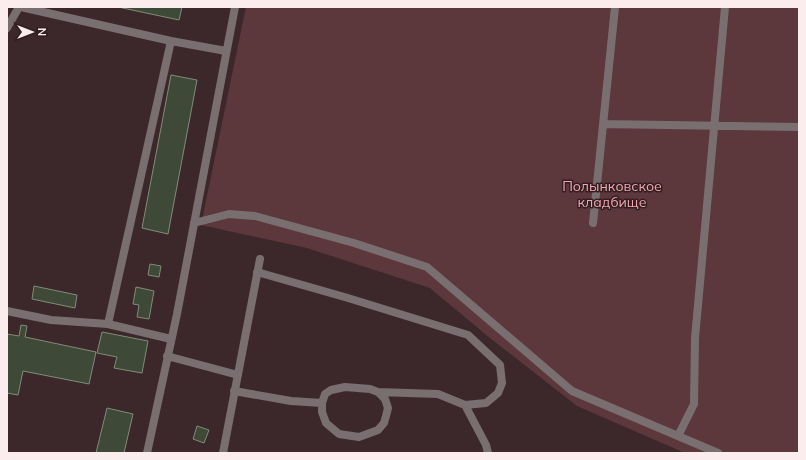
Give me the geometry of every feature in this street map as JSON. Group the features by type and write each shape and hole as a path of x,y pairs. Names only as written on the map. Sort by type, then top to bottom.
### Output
{"lane":[{"path":"7,28 20,7 171,41 226,51"},
{"path":"147,453 177,314 235,7"},
{"path":"593,223 615,7"},
{"path":"678,436 694,404 695,338 725,7"},
{"path":"108,324 171,41"},
{"path":"603,124 799,127"},
{"path":"194,224 229,214 255,216 354,243 427,267 572,391 718,453"},
{"path":"223,453 260,259"},
{"path":"257,272 468,335 500,365 502,383 498,393 486,403 465,405 438,394 378,392 370,389 345,387 331,390 325,394 322,403 322,412 326,422 339,434 359,437 378,430 384,423 388,408 385,399 378,392"},
{"path":"7,311 51,320 108,324 171,339"},
{"path":"167,356 238,375"},
{"path":"234,391 291,401 322,403"},
{"path":"465,405 486,445 488,453"}],"green space":[{"name":"Полынковское кладбище","path":"246,7 799,7 799,453 685,453 577,406 490,338 430,288 307,248 201,225"}],"building":[{"path":"118,7 182,7 179,20"},
{"path":"171,75 197,80 168,234 142,228"},
{"path":"150,264 161,266 159,277 148,275"},
{"path":"34,286 77,295 75,308 32,299"},
{"path":"136,287 154,291 149,319 137,317 139,305 133,304"},
{"path":"21,325 27,326 25,337 96,352 89,384 23,371 18,395 7,393 7,334 19,336"},
{"path":"102,332 148,341 142,373 114,368 117,357 97,353"},
{"path":"107,408 133,414 124,453 96,453"},
{"path":"197,426 209,430 204,443 193,439"}]}
